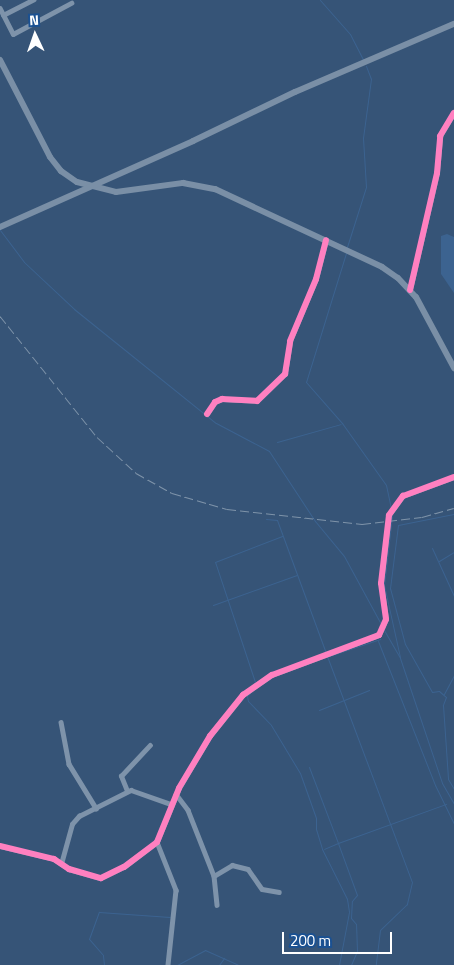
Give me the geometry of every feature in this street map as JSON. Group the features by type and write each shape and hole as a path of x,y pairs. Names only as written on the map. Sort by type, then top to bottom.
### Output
{"main road":[{"path":"0,228 286,96 454,24"},
{"path":"0,60 56,166 77,182 90,187 116,192 166,184 203,186 228,194 391,272 410,290 454,368"}],"street":[{"path":"4,15 33,0"},
{"path":"0,8 13,34 71,3"},
{"path":"410,290 437,173 440,136 454,113"},
{"path":"207,414 215,402 222,399 257,401 285,374 290,341 316,279 326,240"},
{"path":"0,846 101,878 124,867 157,842 176,794 210,736 243,695 272,675 379,635 386,619 381,583 389,515 403,496 454,476"},
{"path":"61,722 69,764 96,808"},
{"path":"127,790 121,776 150,745"},
{"path":"61,864 72,824 127,790 171,804"},
{"path":"176,794 188,810 214,876 217,905"},
{"path":"157,842 176,890 168,965"},
{"path":"214,876 232,865 248,869 262,889 279,892"}],"water":[{"path":"447,234 454,237 454,293 441,274 441,236"}],"waterway":[{"path":"320,0 350,34 363,60"},
{"path":"347,247 366,187 363,138 371,79 366,66"},
{"path":"0,230 24,262 74,309 216,423 269,451 315,521 344,556 382,626"},
{"path":"346,253 306,382 342,423 386,485 391,509"},
{"path":"277,442 341,424"},
{"path":"454,514 398,525 390,588 405,644 432,692 439,691 446,697 443,705 448,779 454,789"},
{"path":"392,516 384,585 400,657"},
{"path":"266,519 277,520 326,653"},
{"path":"255,682 215,562 282,536"},
{"path":"432,548 454,596"},
{"path":"439,561 454,552"},
{"path":"213,605 297,575"},
{"path":"384,630 400,658 442,783 454,804"},
{"path":"329,656 380,639"},
{"path":"378,641 435,785 454,824"},
{"path":"327,656 412,882 407,904 380,930 376,965"},
{"path":"301,662 311,658"},
{"path":"251,686 269,673 281,669"},
{"path":"444,694 454,675"},
{"path":"319,710 369,690"},
{"path":"251,692 247,696 248,701 271,725 300,773 316,818 316,829 322,849 347,899 349,912 339,965"},
{"path":"309,767 338,843 324,849"},
{"path":"351,965 357,951 356,924 351,918 352,901 357,895 338,843 446,804"},
{"path":"104,965 103,955 89,939 99,912 170,917"},
{"path":"177,965 205,950 238,965"},
{"path":"219,965 224,958"}],"railway":[{"path":"0,316 97,437 136,473 172,493 227,509 362,524 422,517 454,508"}],"cycle path":[{"path":"410,290 437,173 440,136 454,113"},
{"path":"207,414 215,402 222,399 257,401 285,374 290,341 316,279 326,240"},
{"path":"0,846 54,859 69,869 101,878 124,867 157,842 179,788 210,736 243,695 272,675 379,635 386,619 381,583 389,515 403,496 454,477"}]}
